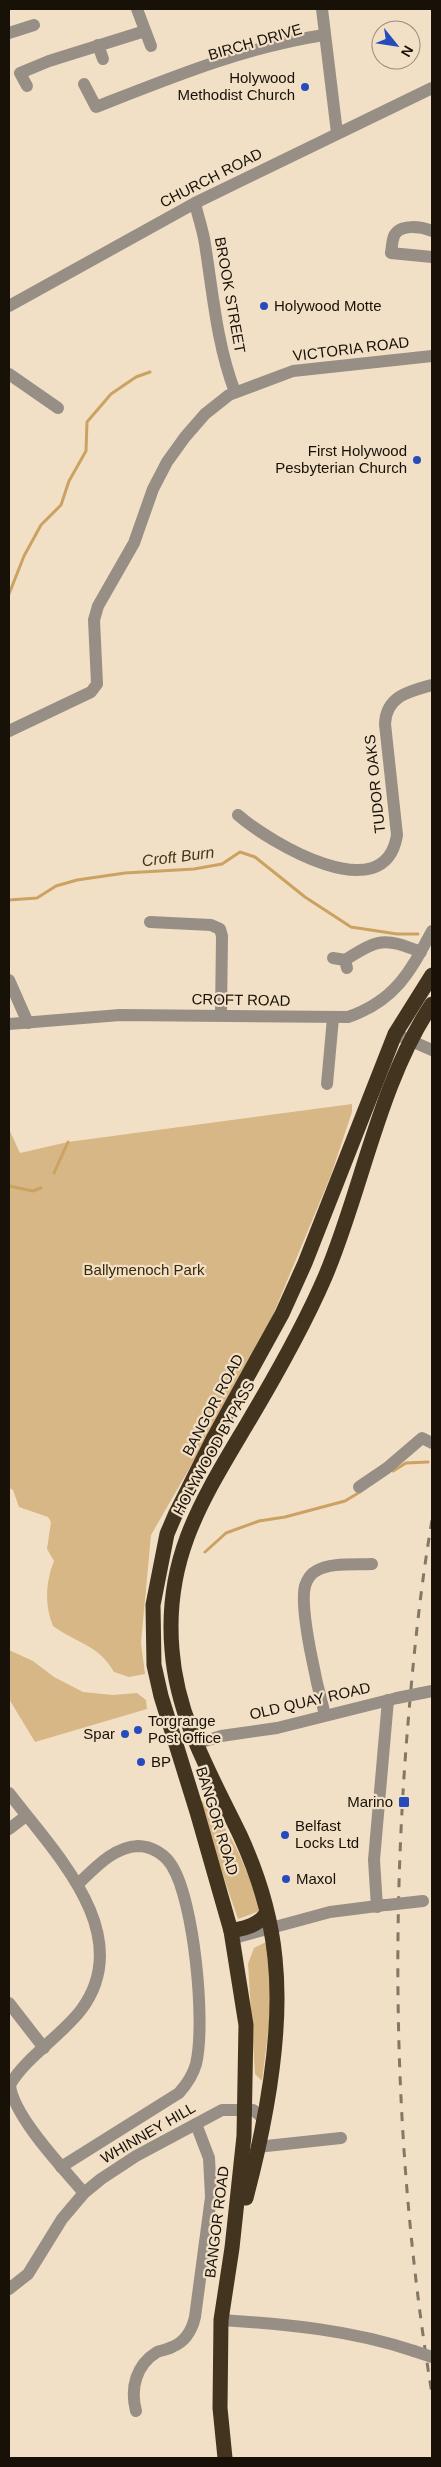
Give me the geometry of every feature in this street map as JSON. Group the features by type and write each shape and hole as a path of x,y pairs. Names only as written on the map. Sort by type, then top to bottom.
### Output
{"highway":[{"path":"395,1034 432,975"},
{"name":"HOLYWOOD BYPASS","path":"232,2248 248,2193 257,2147 254,2112 268,2085 277,1998 275,1956 268,1921 240,1836 195,1744 182,1705 172,1652 170,1613 178,1566 187,1533 214,1478 280,1366 325,1276 410,1041 432,1004"},
{"name":"BANGOR ROAD","path":"225,2458 220,2408 221,2320 254,2112 247,2035 231,1935 197,1812 160,1696 154,1665 153,1605 167,1534 213,1440 282,1314 308,1254 395,1034"},
{"path":"160,1562 178,1566"},
{"path":"231,1935 261,1922 268,1921"}],"street":[{"path":"137,9 151,46"},
{"path":"322,9 337,133"},
{"path":"9,33 34,25"},
{"path":"27,86 20,73 49,61 145,31"},
{"path":"84,84 96,107 244,53 289,40 324,38"},
{"name":"BIRCH DRIVE","path":"111,109 213,70 324,38"},
{"path":"98,45 103,59"},
{"name":"CHURCH ROAD","path":"9,306 196,203 432,88"},
{"name":"BROOK STREET","path":"196,203 204,242 217,331 235,392"},
{"path":"432,231 422,227 402,229 394,234 391,253 432,257"},
{"name":"VICTORIA ROAD","path":"9,731 91,692 97,684 94,620 98,606 134,543 156,482 171,455 195,425 217,404 235,392 293,371 432,356"},
{"path":"9,374 58,408"},
{"name":"TUDOR OAKS","path":"238,815 280,844 315,859 357,872 378,866 394,850 397,836 385,724 387,712 393,702 402,694 432,685"},
{"path":"150,922 211,925 220,929 222,936 221,1016"},
{"name":"CROFT ROAD","path":"9,1024 120,1015 348,1017 361,1013 385,999 406,977 432,931"},
{"path":"342,962 379,941 403,945 421,952"},
{"path":"9,980 28,1022"},
{"path":"327,1084 333,1018"},
{"path":"395,1034 432,1050"},
{"path":"360,1487 387,1468 422,1438 432,1444"},
{"path":"325,1714 317,1687 308,1633 305,1585 312,1574 321,1568 372,1564"},
{"name":"OLD QUAY ROAD","path":"195,1744 222,1736 276,1728 325,1714 427,1692"},
{"path":"382,1906 374,1860 393,1699"},
{"path":"9,1793 78,1884 91,1909 98,1932 100,1943 98,1966 92,1989 81,2010 13,2080 10,2089 30,2126 84,2193"},
{"path":"9,1829 26,1816"},
{"path":"62,2168 179,2093 188,2081 195,2066 200,2036 190,1924 179,1881 169,1861 152,1849 132,1847 112,1854 78,1884"},
{"path":"268,1921 427,1900"},
{"path":"9,2003 44,2048"},
{"name":"WHINNEY HILL","path":"9,2289 28,2274 62,2219 84,2193 136,2156 222,2110 254,2112"},
{"path":"136,2410 133,2388 141,2368 160,2351 171,2348 182,2341 191,2330 196,2317 211,2198 208,2158 196,2124"},
{"path":"257,2147 341,2138"},
{"path":"221,2320 295,2325 367,2337 432,2357"}],"green space":[{"name":"Ballymenoch Park","path":"352,1104 352,1112 331,1175 270,1322 241,1379 151,1535 141,1643 145,1674 129,1677 114,1672 108,1663 94,1650 53,1626 47,1601 49,1577 54,1561 47,1549 51,1522 48,1517 19,1507 13,1490 9,1488 9,1129 20,1153 68,1142"},
{"path":"9,1650 33,1661 54,1677 83,1692 113,1695 137,1693 146,1700 147,1709 35,1742 9,1699"},
{"path":"196,1797 208,1806 228,1832 244,1864 262,1910 238,1919"},
{"path":"268,1941 273,1994 262,2081 255,2074 248,1964 254,1948"}],"waterway":[{"path":"9,594 24,556 41,525 61,505 69,481 86,451 87,422 111,394 136,377 150,372"},
{"name":"Croft Burn","path":"9,900 37,898 56,886 77,880 125,873 194,869 222,864 240,852 255,857 305,897 351,927 397,934 418,934"},
{"path":"54,1173 68,1142"},
{"path":"9,1186 33,1191 41,1188"},
{"path":"393,1471 406,1463 428,1462"},
{"path":"205,1552 226,1533 259,1521 285,1517 345,1501 360,1492"}],"railway":[{"path":"432,1520 416,1634 406,1748 398,1910 398,1991 404,2153 420,2314 432,2394"}],"place":[{"name":"Holywood Methodist Church","path":"305,87"},
{"name":"Holywood Motte","path":"264,306"},
{"name":"First Holywood Pesbyterian Church","path":"417,460"},
{"name":"Torgrange Post Office","path":"138,1730"},
{"name":"Spar","path":"125,1734"},
{"name":"BP","path":"141,1762"},
{"name":"Marino","path":"404,1802"},
{"name":"Belfast Locks Ltd","path":"285,1835"},
{"name":"Maxol","path":"286,1879"}]}
